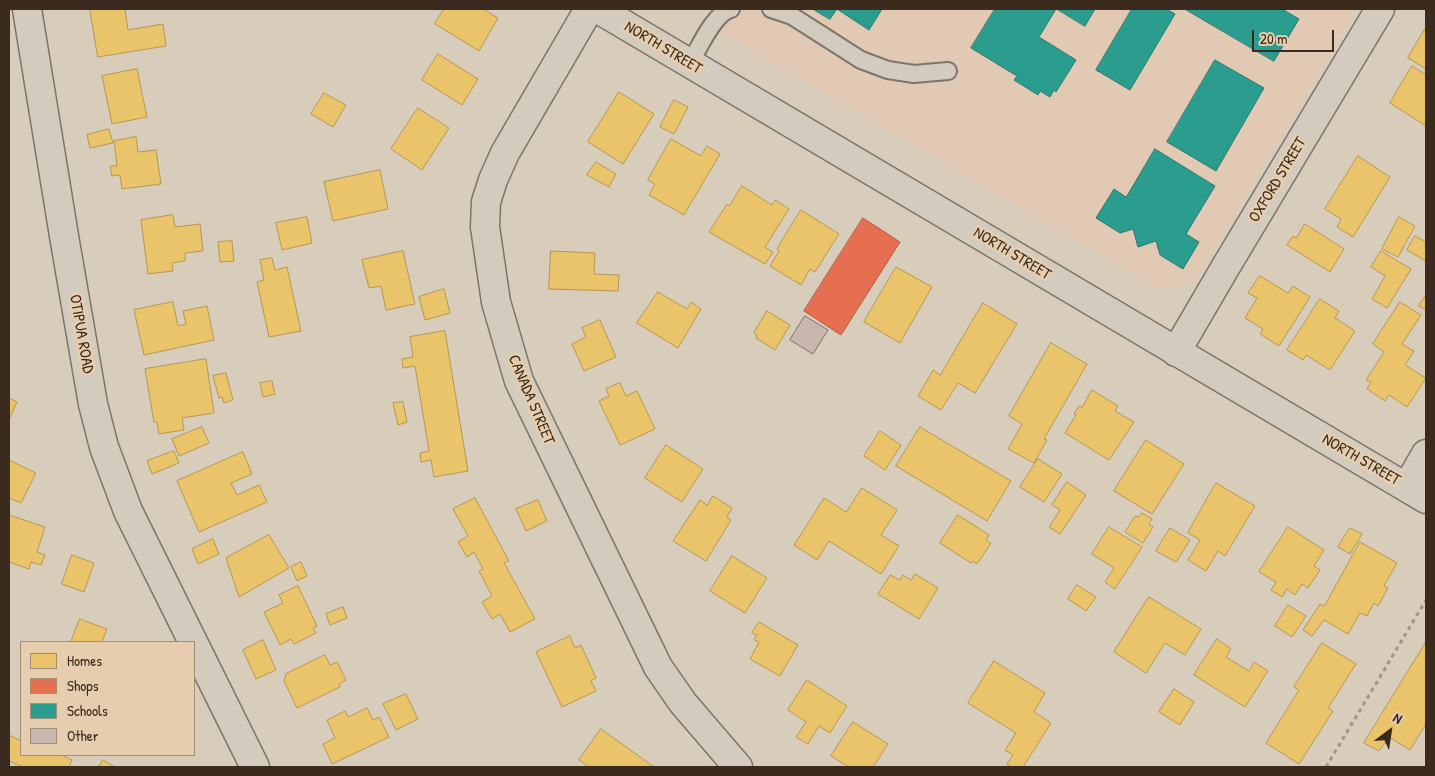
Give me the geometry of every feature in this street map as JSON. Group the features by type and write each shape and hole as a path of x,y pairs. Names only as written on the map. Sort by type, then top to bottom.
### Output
{"street":[{"name":"OTIPUA ROAD","path":"27,9 65,245 93,404 104,447 114,478 128,511 192,641"},
{"name":"CANADA STREET","path":"589,9 505,153 492,180 486,202 485,227 496,302 519,381 658,667 683,703 738,767"},
{"name":"NORTH STREET","path":"598,9 1417,493"},
{"name":"OXFORD STREET","path":"1176,352 1224,268 1380,9"},
{"path":"1417,493 1426,454"},
{"name":"OTIPUA ROAD","path":"195,647 255,767"}],"lane":[{"path":"690,63 717,19 732,9"},
{"path":"771,9 792,16 860,60 888,70 914,74 948,71"}],"path":[{"path":"1326,767 1426,600"}],"shaded area":[{"path":"712,9 1357,9 1194,283 1159,289 704,22"}],"building: Homes":[{"path":"90,9 125,9 128,30 163,24 166,46 98,57"},
{"path":"444,9 483,9 498,18 479,51 435,24"},
{"path":"1426,27 1426,69 1408,58"},
{"path":"438,54 478,79 462,105 422,80"},
{"path":"1412,66 1426,75 1426,126 1390,103"},
{"path":"137,69 147,117 112,124 102,76"},
{"path":"619,92 654,114 623,164 588,142"},
{"path":"324,93 346,105 333,127 311,114"},
{"path":"674,100 688,107 674,134 660,127"},
{"path":"418,108 449,128 422,170 391,149"},
{"path":"109,129 113,143 90,148 87,135"},
{"path":"136,137 138,152 156,150 161,184 122,189 120,175 112,176 110,166 117,166 114,141"},
{"path":"671,139 701,156 707,146 720,154 684,215 649,195 655,184 648,180"},
{"path":"1358,156 1390,177 1353,237 1337,227 1341,219 1325,209"},
{"path":"596,162 616,174 609,187 587,175"},
{"path":"380,170 388,209 333,221 324,182"},
{"path":"742,186 772,205 775,200 789,209 765,247 773,252 765,264 709,232 727,204 729,206"},
{"path":"801,210 839,234 815,272 810,269 801,285 770,266 779,251 777,249"},
{"path":"173,215 175,227 200,224 203,251 185,253 185,261 172,263 173,271 148,274 141,220"},
{"path":"307,217 312,243 282,250 276,223"},
{"path":"1399,217 1415,226 1398,257 1382,249"},
{"path":"1305,224 1344,249 1330,272 1287,245 1293,236 1296,238"},
{"path":"1415,236 1426,242 1426,261 1407,250"},
{"path":"232,241 234,261 220,262 218,242"},
{"path":"403,251 415,304 386,310 381,286 369,288 362,260"},
{"path":"551,251 595,253 594,274 619,275 618,291 549,289"},
{"path":"1381,251 1411,269 1387,308 1372,299 1385,276 1371,267"},
{"path":"272,258 275,270 287,267 301,331 269,337 257,282 264,280 260,260"},
{"path":"896,267 932,287 900,343 864,322"},
{"path":"1260,276 1288,293 1293,286 1310,297 1279,346 1260,334 1263,329 1245,318 1257,298 1248,293"},
{"path":"444,289 450,313 425,320 419,297"},
{"path":"658,292 687,309 691,302 701,309 678,348 637,323"},
{"path":"1426,295 1426,310 1419,306"},
{"path":"1320,299 1339,311 1335,318 1355,331 1330,370 1306,355 1303,360 1287,350"},
{"path":"173,302 178,326 186,324 183,311 207,306 214,340 144,355 134,310"},
{"path":"1400,302 1421,315 1402,344 1414,351 1405,365 1426,378 1407,407 1389,395 1385,401 1367,389 1371,382 1366,380 1384,352 1373,344"},
{"path":"983,303 1017,324 975,393 958,383 941,410 918,396 933,370 940,375"},
{"path":"767,311 790,325 775,350 756,338 757,335 754,333"},
{"path":"600,320 616,357 584,371 572,344 586,337 582,328"},
{"path":"445,331 468,471 434,477 431,460 421,462 420,453 429,451 415,366 403,368 402,359 413,357 410,337"},
{"path":"1051,343 1087,364 1044,439 1047,440 1034,463 1008,449 1022,424 1009,416"},
{"path":"206,359 214,413 182,418 184,430 159,434 157,422 154,422 145,369"},
{"path":"226,373 233,400 224,403 222,397 219,398 213,376"},
{"path":"272,381 275,394 263,397 260,383"},
{"path":"620,383 626,396 637,391 655,429 620,445 599,401 609,396 606,389"},
{"path":"1092,390 1118,406 1115,411 1134,422 1109,460 1065,433 1079,406 1082,407"},
{"path":"9,398 17,402 9,420"},
{"path":"403,402 407,422 398,425 393,403"},
{"path":"202,427 209,443 179,456 172,439"},
{"path":"920,427 1011,481 987,521 896,466"},
{"path":"880,431 901,445 885,470 864,456"},
{"path":"1146,440 1184,464 1152,514 1114,491"},
{"path":"666,445 703,469 682,502 645,478"},
{"path":"174,451 179,463 152,474 147,461"},
{"path":"243,452 252,474 231,483 237,495 259,485 267,502 199,532 177,481"},
{"path":"1038,459 1062,474 1044,502 1020,487"},
{"path":"9,460 36,473 21,503 9,498"},
{"path":"1067,482 1086,495 1060,534 1049,527 1060,510 1052,505"},
{"path":"1216,483 1255,506 1225,556 1218,551 1206,571 1188,560 1200,540 1188,533"},
{"path":"862,488 897,510 881,535 899,546 881,574 829,541 817,560 794,545 824,498 846,512"},
{"path":"713,496 732,508 727,517 731,520 706,561 673,541 700,500 707,505"},
{"path":"475,498 509,561 504,563 535,619 510,632 500,614 492,619 482,602 492,596 479,571 483,569 474,552 467,557 458,542 468,536 453,509"},
{"path":"538,500 547,521 526,531 516,509"},
{"path":"1142,513 1152,519 1149,524 1153,527 1143,543 1125,532 1135,516 1138,517"},
{"path":"9,515 45,527 37,552 45,555 41,565 31,562 29,569 9,562"},
{"path":"958,515 989,535 986,540 991,543 977,564 972,561 971,563 940,543"},
{"path":"1109,527 1142,547 1115,589 1105,582 1114,568 1092,554"},
{"path":"1288,527 1324,550 1314,566 1320,570 1308,588 1302,584 1295,595 1287,589 1282,597 1271,590 1276,582 1259,572"},
{"path":"1170,528 1190,540 1176,562 1156,551"},
{"path":"1350,528 1362,534 1350,554 1338,547"},
{"path":"269,535 289,568 239,597 226,558"},
{"path":"213,539 219,554 198,564 192,549"},
{"path":"1360,542 1397,563 1384,586 1388,588 1378,606 1374,603 1367,616 1360,613 1348,634 1324,620 1312,636 1303,630 1320,604 1324,606"},
{"path":"72,555 94,563 84,592 62,584"},
{"path":"732,556 767,578 745,613 710,591"},
{"path":"301,562 307,576 297,581 291,567"},
{"path":"915,574 938,588 919,619 878,594 890,575 900,580 903,575 911,580"},
{"path":"1077,585 1096,597 1086,611 1068,599"},
{"path":"298,586 317,626 313,628 316,633 294,644 291,639 280,645 264,612 283,603 279,595"},
{"path":"1149,597 1201,629 1185,655 1165,643 1146,673 1114,652"},
{"path":"1288,605 1306,616 1292,637 1275,626"},
{"path":"343,607 347,618 330,625 326,614"},
{"path":"80,619 107,629 102,641 71,641"},
{"path":"759,622 798,645 780,676 750,659 759,642 754,640 757,635 752,633"},
{"path":"570,636 575,648 581,645 596,678 591,681 596,691 562,707 536,652"},
{"path":"1217,639 1231,649 1226,657 1249,671 1254,662 1268,671 1245,707 1194,675"},
{"path":"263,640 276,670 256,679 243,650"},
{"path":"1426,642 1426,724 1410,750 1389,737 1379,751 1364,743"},
{"path":"1322,643 1356,664 1328,708 1333,711 1299,764 1266,743 1299,690 1294,687"},
{"path":"325,655 330,665 337,662 346,680 339,684 340,687 297,708 284,681 286,674"},
{"path":"994,661 1045,693 1034,712 1051,723 1023,767 1012,767 1007,764 1013,755 1005,750 1016,733 968,703"},
{"path":"807,680 847,706 830,733 819,726 808,744 796,737 806,722 788,710"},
{"path":"1174,689 1194,702 1180,725 1159,712"},
{"path":"406,694 418,719 396,730 383,704"},
{"path":"367,708 373,720 379,717 389,737 332,764 323,744 335,738 327,720 345,711 348,717"},
{"path":"853,722 888,744 873,767 849,767 831,756"},
{"path":"601,729 654,767 589,767 579,760"},
{"path":"9,735 20,740 20,756 63,756 72,760 69,767 23,767 9,761"},
{"path":"103,760 115,767 99,767"}],"building: Shops":[{"path":"863,218 900,242 841,335 804,311"}],"building: Schools":[{"path":"813,9 837,9 830,19"},
{"path":"837,9 882,9 869,30"},
{"path":"995,9 1056,9 1039,37 1076,60 1056,92 1054,90 1050,97 1040,91 1038,95 1014,80 1017,76 971,48"},
{"path":"1057,9 1095,9 1085,26"},
{"path":"1132,9 1166,9 1175,14 1130,90 1096,70"},
{"path":"1185,9 1282,9 1299,19 1274,61"},
{"path":"1215,60 1264,88 1216,171 1167,142"},
{"path":"1155,149 1215,186 1186,234 1199,242 1183,269 1160,255 1156,241 1138,247 1133,229 1120,233 1096,218 1114,189 1126,197"}],"building: Other":[{"path":"805,316 828,330 813,354 790,340"}]}
